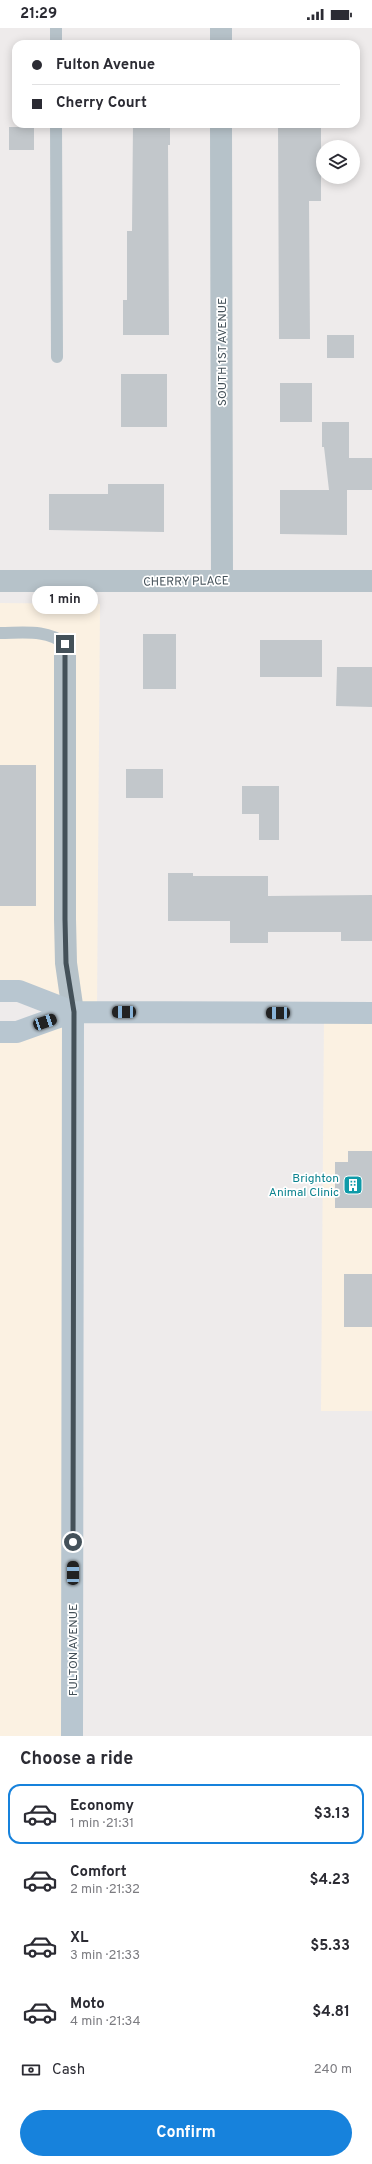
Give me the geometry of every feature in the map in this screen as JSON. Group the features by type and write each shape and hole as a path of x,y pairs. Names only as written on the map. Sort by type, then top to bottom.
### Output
{"street":[{"path":"221,28 221,40"},
{"name":"SOUTH 1ST AVENUE","path":"221,128 222,580"},
{"name":"CHERRY PLACE","path":"0,581 372,581"},
{"path":"65,644 66,963 74,1012"},
{"path":"0,991 19,991 74,1012"},
{"path":"0,1032 17,1032 74,1012 372,1013"},
{"name":"FULTON AVENUE","path":"72,1736 74,1012"}],"lane":[{"path":"56,28 56,40"},
{"path":"56,128 57,356"},
{"path":"0,633 45,634 56,636 65,644"}],"shaded area":[{"path":"0,603 100,604 97,1012 74,1012 72,1736 0,1736 0,1032 73,1012 0,991"},
{"path":"324,1013 372,1013 372,1411 321,1411"}],"building":[{"path":"9,127 34,128 34,150 9,150"},
{"path":"133,128 170,128 170,145 168,145 169,335 123,335 123,300 127,300 127,231 132,231"},
{"path":"278,128 321,128 321,140 316,140 316,184 321,184 321,201 309,201 310,339 279,339"},
{"path":"327,335 354,335 354,358 327,358"},
{"path":"121,374 167,374 167,427 121,427"},
{"path":"280,383 312,383 312,422 280,422"},
{"path":"322,422 349,422 349,458 372,458 372,490 347,490 347,535 280,534 280,490 329,490 324,447 322,447"},
{"path":"108,484 164,484 164,532 49,530 49,494 108,494"},
{"path":"143,634 176,634 176,689 143,689"},
{"path":"260,640 322,640 322,677 260,677"},
{"path":"337,667 372,667 372,707 336,706"},
{"path":"0,765 36,765 36,906 0,906"},
{"path":"126,769 163,769 163,798 126,798"},
{"path":"242,786 279,786 279,840 259,840 259,814 242,814"},
{"path":"168,873 193,873 193,876 268,876 268,896 372,895 372,941 341,941 341,932 268,932 268,943 230,943 230,921 168,921"},
{"name":"Brighton Animal Clinic","path":"348,1151 372,1151 372,1208 335,1208 335,1162 348,1162"},
{"path":"344,1274 372,1274 372,1327 344,1327"}],"place":[{"name":"Brighton Animal Clinic","path":"353,1185"}],"route":[{"path":"65,644 66,963 74,1012 73,1542"}]}
